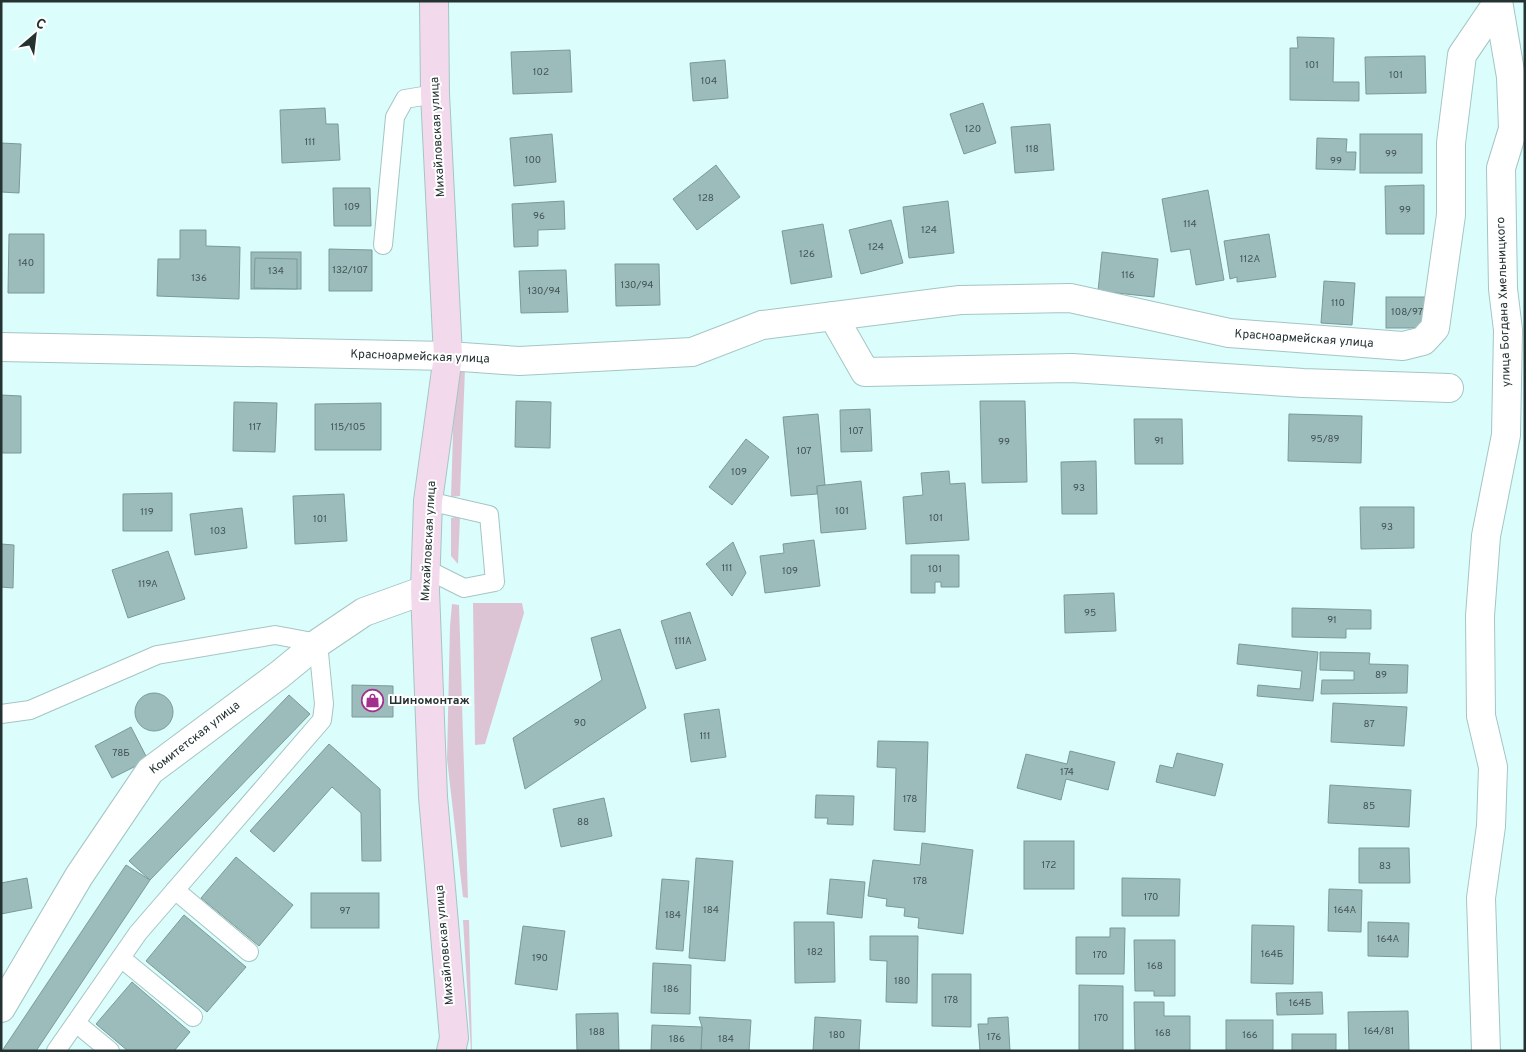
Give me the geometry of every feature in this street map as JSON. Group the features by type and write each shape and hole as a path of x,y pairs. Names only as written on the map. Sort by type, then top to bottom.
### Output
{"main road":[{"name":"Михайловская улица","path":"434,1 436,94 448,356 428,501 425,580 432,797 454,1038 451,1051"}],"street":[{"name":"Красноармейская улица","path":"1,347 448,356 519,361 692,352 762,325 960,300 1070,298 1229,333 1402,346 1424,341 1435,328 1451,215 1451,143 1462,55 1498,2"},
{"name":"улица Богдана Хмельницкого","path":"1486,1051 1481,898 1491,826 1493,767 1482,716 1480,616 1486,536 1516,394 1503,289 1501,168 1513,129 1511,77 1498,2"},
{"path":"833,316 865,372 1072,368 1303,383 1449,388"},
{"name":"Комитетская улица","path":"1,1008 79,876 150,771 280,675 318,643 364,612 425,580"}],"lane":[{"path":"383,245 395,117 405,99 436,94"},
{"path":"425,580 464,588 496,582 489,515 428,501"},
{"path":"1,714 30,710 157,655 275,635 318,643 324,704 322,720 138,933 56,1051"},
{"path":"175,890 249,952"},
{"path":"121,958 193,1017"},
{"path":"76,1023 110,1051"}],"shaded area":[{"path":"455,368 465,369 460,496 451,497"},
{"path":"460,516 458,564 451,556 451,518"},
{"path":"473,603 522,603 524,613 485,744 475,745"},
{"path":"452,604 459,605 468,898 463,897 447,759"},
{"path":"463,920 469,920 472,1051 471,1051"}],"building":[{"path":"1297,37 1334,38 1333,82 1359,82 1359,101 1290,100 1290,48 1298,48"},
{"path":"570,50 572,92 513,94 511,52"},
{"path":"1425,56 1426,93 1366,94 1365,57"},
{"path":"725,60 728,98 693,101 690,63"},
{"path":"983,103 996,143 964,154 950,114"},
{"path":"325,108 326,124 338,124 340,160 282,163 280,110"},
{"path":"1050,124 1054,170 1015,173 1011,127"},
{"path":"552,134 556,182 514,186 510,138"},
{"path":"1360,134 1422,134 1422,173 1360,173"},
{"path":"1317,138 1347,139 1346,152 1356,152 1355,170 1316,169"},
{"path":"1,143 21,144 19,193 1,192"},
{"path":"716,165 740,197 697,230 673,199"},
{"path":"1424,185 1424,234 1386,234 1385,186"},
{"path":"333,188 370,188 371,226 334,226"},
{"path":"1208,190 1224,280 1196,285 1190,249 1171,252 1162,199"},
{"path":"564,201 565,229 538,230 538,246 514,247 512,204"},
{"path":"948,201 954,253 909,258 903,207"},
{"path":"891,220 903,263 861,274 849,230"},
{"path":"823,224 832,277 791,284 782,231"},
{"path":"180,230 206,230 206,246 240,247 239,299 157,296 158,259 180,259"},
{"path":"9,234 44,234 44,293 8,293"},
{"path":"1269,234 1276,277 1237,282 1237,277 1230,279 1224,241"},
{"path":"329,249 372,250 372,291 329,291"},
{"path":"251,252 301,252 301,289 251,289"},
{"path":"1102,252 1158,259 1154,297 1098,291"},
{"path":"255,258 297,259 297,289 254,288"},
{"path":"615,264 659,264 660,305 616,306"},
{"path":"566,270 568,312 521,313 519,271"},
{"path":"1324,281 1355,283 1352,325 1321,323"},
{"path":"1386,297 1427,297 1427,328 1386,328"},
{"path":"1,395 21,396 21,453 1,453"},
{"path":"516,401 551,402 550,448 515,447"},
{"path":"980,401 1025,401 1027,482 982,483"},
{"path":"234,402 277,403 275,452 233,451"},
{"path":"381,403 381,450 315,450 315,404"},
{"path":"870,409 872,451 841,452 840,410"},
{"path":"818,414 825,485 817,486 817,494 791,496 783,417"},
{"path":"1289,414 1362,416 1361,463 1288,461"},
{"path":"1134,419 1182,419 1183,464 1135,464"},
{"path":"746,439 769,457 732,505 709,487"},
{"path":"1096,461 1097,514 1062,514 1061,462"},
{"path":"949,471 950,484 965,483 969,540 906,544 903,497 923,495 921,473"},
{"path":"861,481 866,529 821,533 817,486"},
{"path":"172,493 172,531 123,531 123,494"},
{"path":"344,494 347,541 295,544 293,496"},
{"path":"1360,507 1414,507 1414,548 1361,549"},
{"path":"242,508 247,548 195,555 190,514"},
{"path":"814,540 820,586 765,593 760,556 784,553 783,544"},
{"path":"733,542 746,573 732,596 706,564"},
{"path":"1,544 14,545 13,588 1,587"},
{"path":"168,551 185,599 128,618 112,570"},
{"path":"911,555 959,555 959,587 941,587 941,582 935,582 935,593 911,593"},
{"path":"1114,593 1116,631 1065,633 1064,595"},
{"path":"1292,608 1371,610 1371,629 1346,629 1346,638 1292,637"},
{"path":"690,612 706,660 676,669 661,621"},
{"path":"620,629 646,708 525,789 513,738 602,680 591,638"},
{"path":"1239,644 1318,652 1313,701 1257,696 1258,685 1300,689 1302,671 1237,664"},
{"path":"1320,652 1370,653 1369,664 1408,665 1407,693 1321,694 1322,680 1354,680 1354,671 1320,670"},
{"name":"Шиномонтаж","path":"352,685 393,686 393,717 352,717"},
{"path":"154,693 167,699 173,712 167,725 154,731 141,725 135,712 141,699"},
{"path":"289,695 310,714 150,880 129,861"},
{"path":"1333,703 1407,707 1404,746 1331,742"},
{"path":"719,709 726,757 691,762 684,714"},
{"path":"131,727 148,760 112,778 95,746"},
{"path":"878,741 928,742 925,832 894,830 896,768 877,767"},
{"path":"329,744 380,789 381,861 362,861 361,813 332,787 274,852 250,831"},
{"path":"1070,751 1115,762 1108,790 1066,779 1061,800 1017,788 1026,754 1067,764"},
{"path":"1177,753 1223,764 1215,796 1156,782 1160,765 1173,768"},
{"path":"1330,785 1411,790 1409,827 1328,823"},
{"path":"816,795 854,796 853,825 827,824 828,818 815,818"},
{"path":"604,798 612,836 561,847 553,809"},
{"path":"1024,841 1074,841 1074,889 1024,889"},
{"path":"922,843 973,850 963,934 918,928 919,918 904,916 905,908 886,906 887,899 868,896 873,860 920,865"},
{"path":"1359,848 1409,848 1410,883 1359,883"},
{"path":"236,857 293,905 259,946 201,898"},
{"path":"696,858 733,861 725,961 689,958"},
{"path":"126,865 150,880 36,1051 2,1051"},
{"path":"27,878 32,908 1,914 1,883"},
{"path":"1122,878 1180,879 1179,916 1122,916"},
{"path":"662,879 689,881 683,951 656,949"},
{"path":"830,879 865,882 862,918 827,914"},
{"path":"1329,889 1362,890 1361,932 1328,931"},
{"path":"311,893 379,893 379,928 311,928"},
{"path":"184,915 246,967 207,1012 146,961"},
{"path":"794,922 834,922 835,982 795,983"},
{"path":"1368,922 1409,923 1408,957 1368,956"},
{"path":"1252,925 1294,926 1293,984 1251,983"},
{"path":"523,926 565,931 557,990 515,984"},
{"path":"1110,928 1125,928 1124,974 1076,974 1076,937 1110,937"},
{"path":"870,936 918,936 917,1003 886,1002 887,961 870,960"},
{"path":"1134,940 1175,940 1175,996 1154,996 1154,991 1135,991"},
{"path":"653,963 691,965 690,1014 651,1013"},
{"path":"932,974 971,974 971,1027 932,1026"},
{"path":"132,982 190,1032 174,1051 128,1051 96,1024"},
{"path":"1079,985 1123,986 1123,1051 1079,1051"},
{"path":"1322,992 1323,1014 1277,1015 1276,993"},
{"path":"1134,1002 1164,1002 1164,1016 1190,1016 1190,1051 1135,1051"},
{"path":"1408,1011 1409,1051 1349,1051 1348,1012"},
{"path":"618,1013 619,1051 577,1051 576,1014"},
{"path":"699,1017 751,1020 749,1051 701,1051 702,1027"},
{"path":"815,1017 861,1020 859,1051 813,1051"},
{"path":"1008,1017 1010,1051 980,1051 978,1024 988,1024 988,1018"},
{"path":"1226,1020 1273,1020 1273,1051 1226,1051"},
{"path":"652,1025 702,1027 701,1051 651,1051"},
{"path":"1292,1034 1336,1034 1336,1051 1292,1051"}],"place":[{"name":"Шиномонтаж","path":"373,701"}]}
